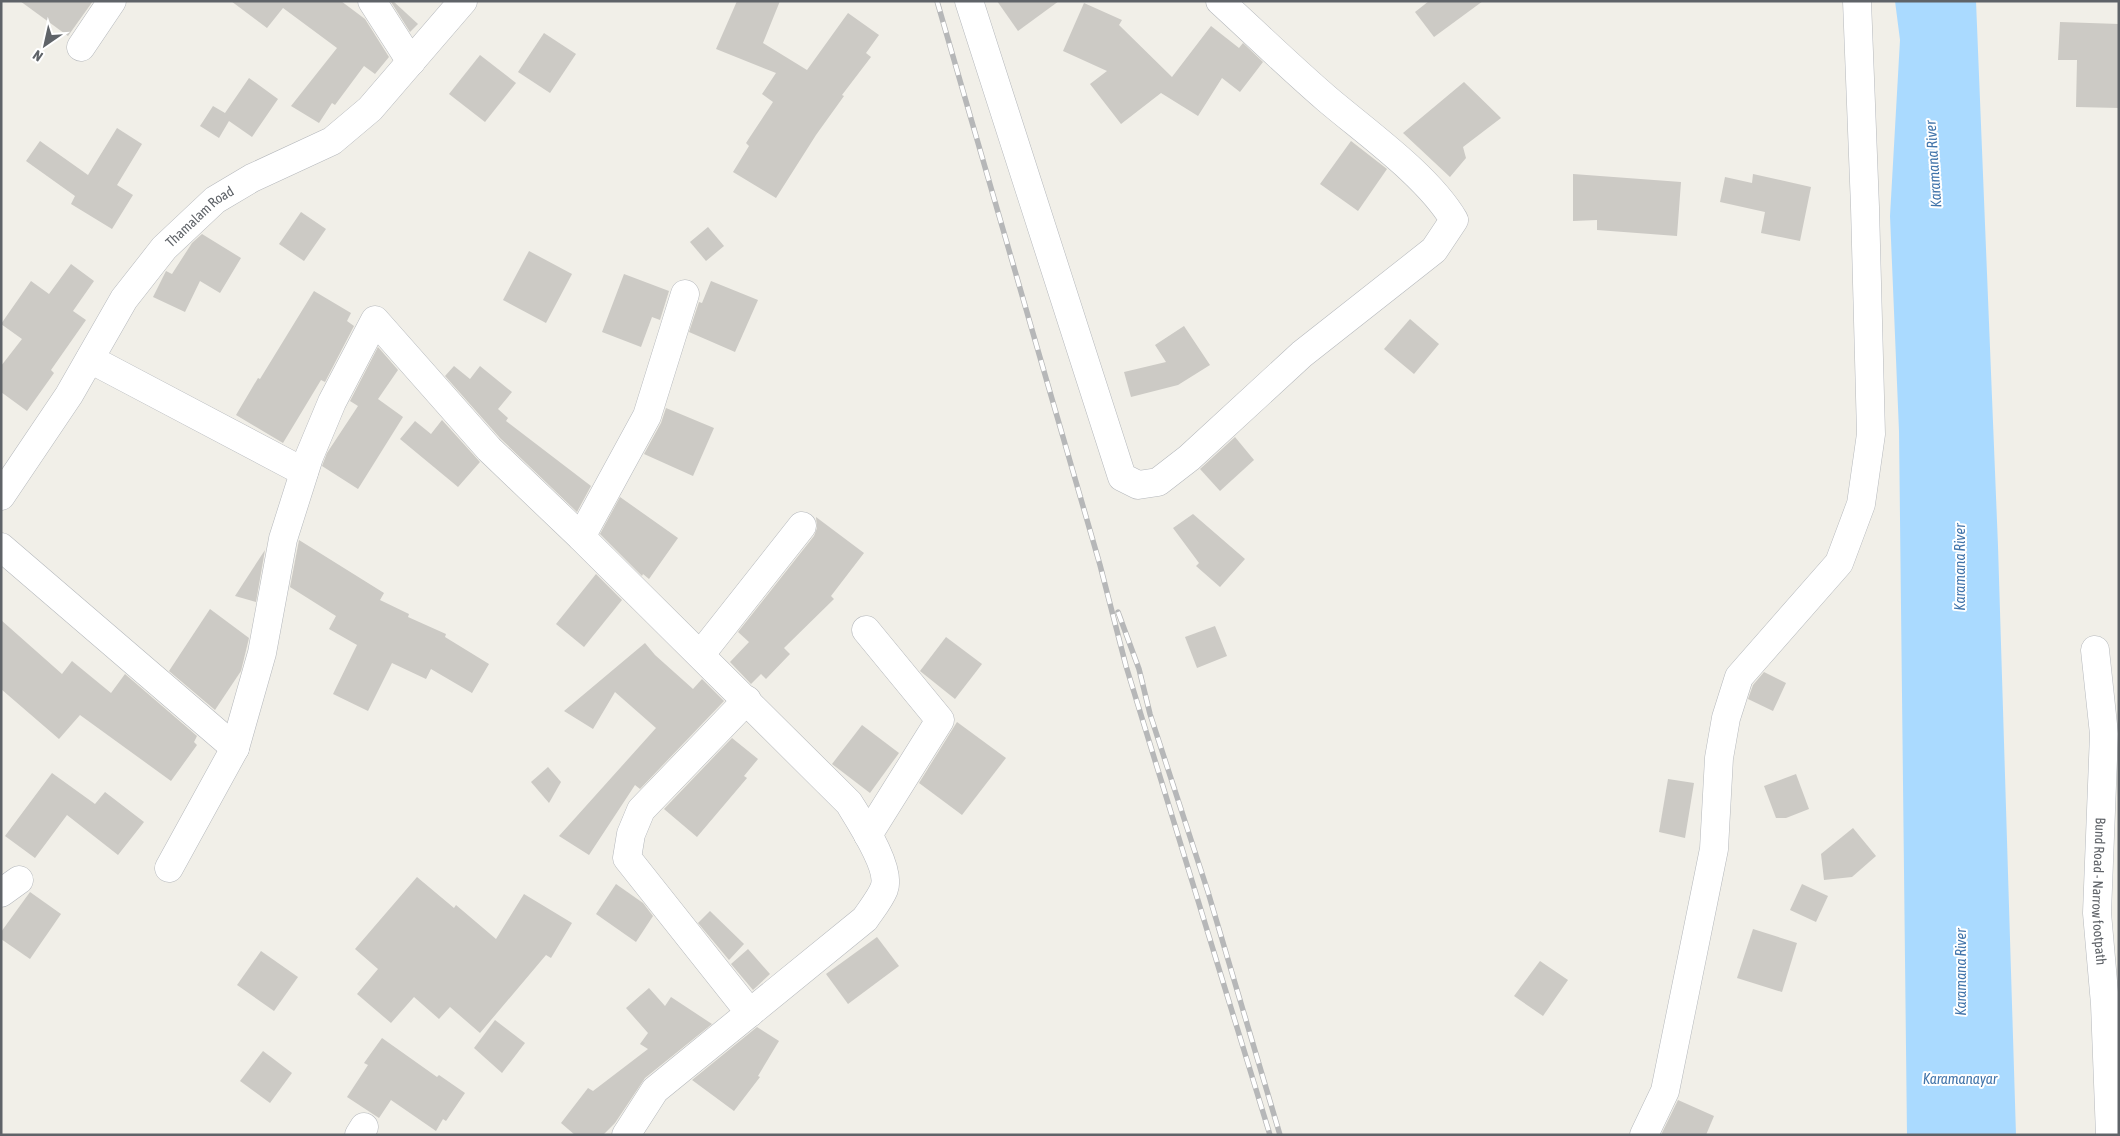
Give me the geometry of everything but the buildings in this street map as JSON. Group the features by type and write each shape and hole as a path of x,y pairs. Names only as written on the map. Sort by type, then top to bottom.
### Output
{"street":[{"path":"81,47 112,1"},
{"path":"372,1 411,62"},
{"name":"Thamalam Road","path":"1,496 69,395 124,299 164,248 215,200 252,178 332,141 370,109 463,1"},
{"path":"969,1 1122,476 1138,485 1158,482 1190,458 1302,354 1434,250 1454,220 1446,207 1421,179 1318,91 1220,1"},
{"path":"1644,1135 1665,1091 1714,850 1719,758 1726,718 1739,677 1839,563 1861,504 1871,434 1866,207 1857,1"},
{"path":"581,537 647,416 685,294"},
{"path":"169,868 234,748 262,653 283,539 304,472 332,402 375,320 489,450 701,654 850,803 868,835 883,868 885,888 866,919 655,1090 626,1135"},
{"path":"90,359 304,472"},
{"path":"701,654 802,526"},
{"path":"1,548 234,748"},
{"path":"866,630 940,720 868,835"},
{"name":"Bund Road - Narrow footpath","path":"2095,650 2104,734 2097,913 2112,1000 2110,1135"},
{"path":"747,700 641,810 631,834 627,858 750,1013"}],"water":[{"name":"Karamanayar","path":"1895,1 1976,1 1998,546 2016,1135 1907,1135 1899,431 1890,216 1900,40"}],"railway":[{"path":"937,1 1100,565 1126,666 1270,1135"},
{"path":"1118,612 1139,669 1150,714 1208,892 1280,1135"}],"water label":[{"name":"Karamana River","path":"1933,164"},
{"name":"Karamana River","path":"1959,567"},
{"name":"Karamana River","path":"1960,972"}]}
